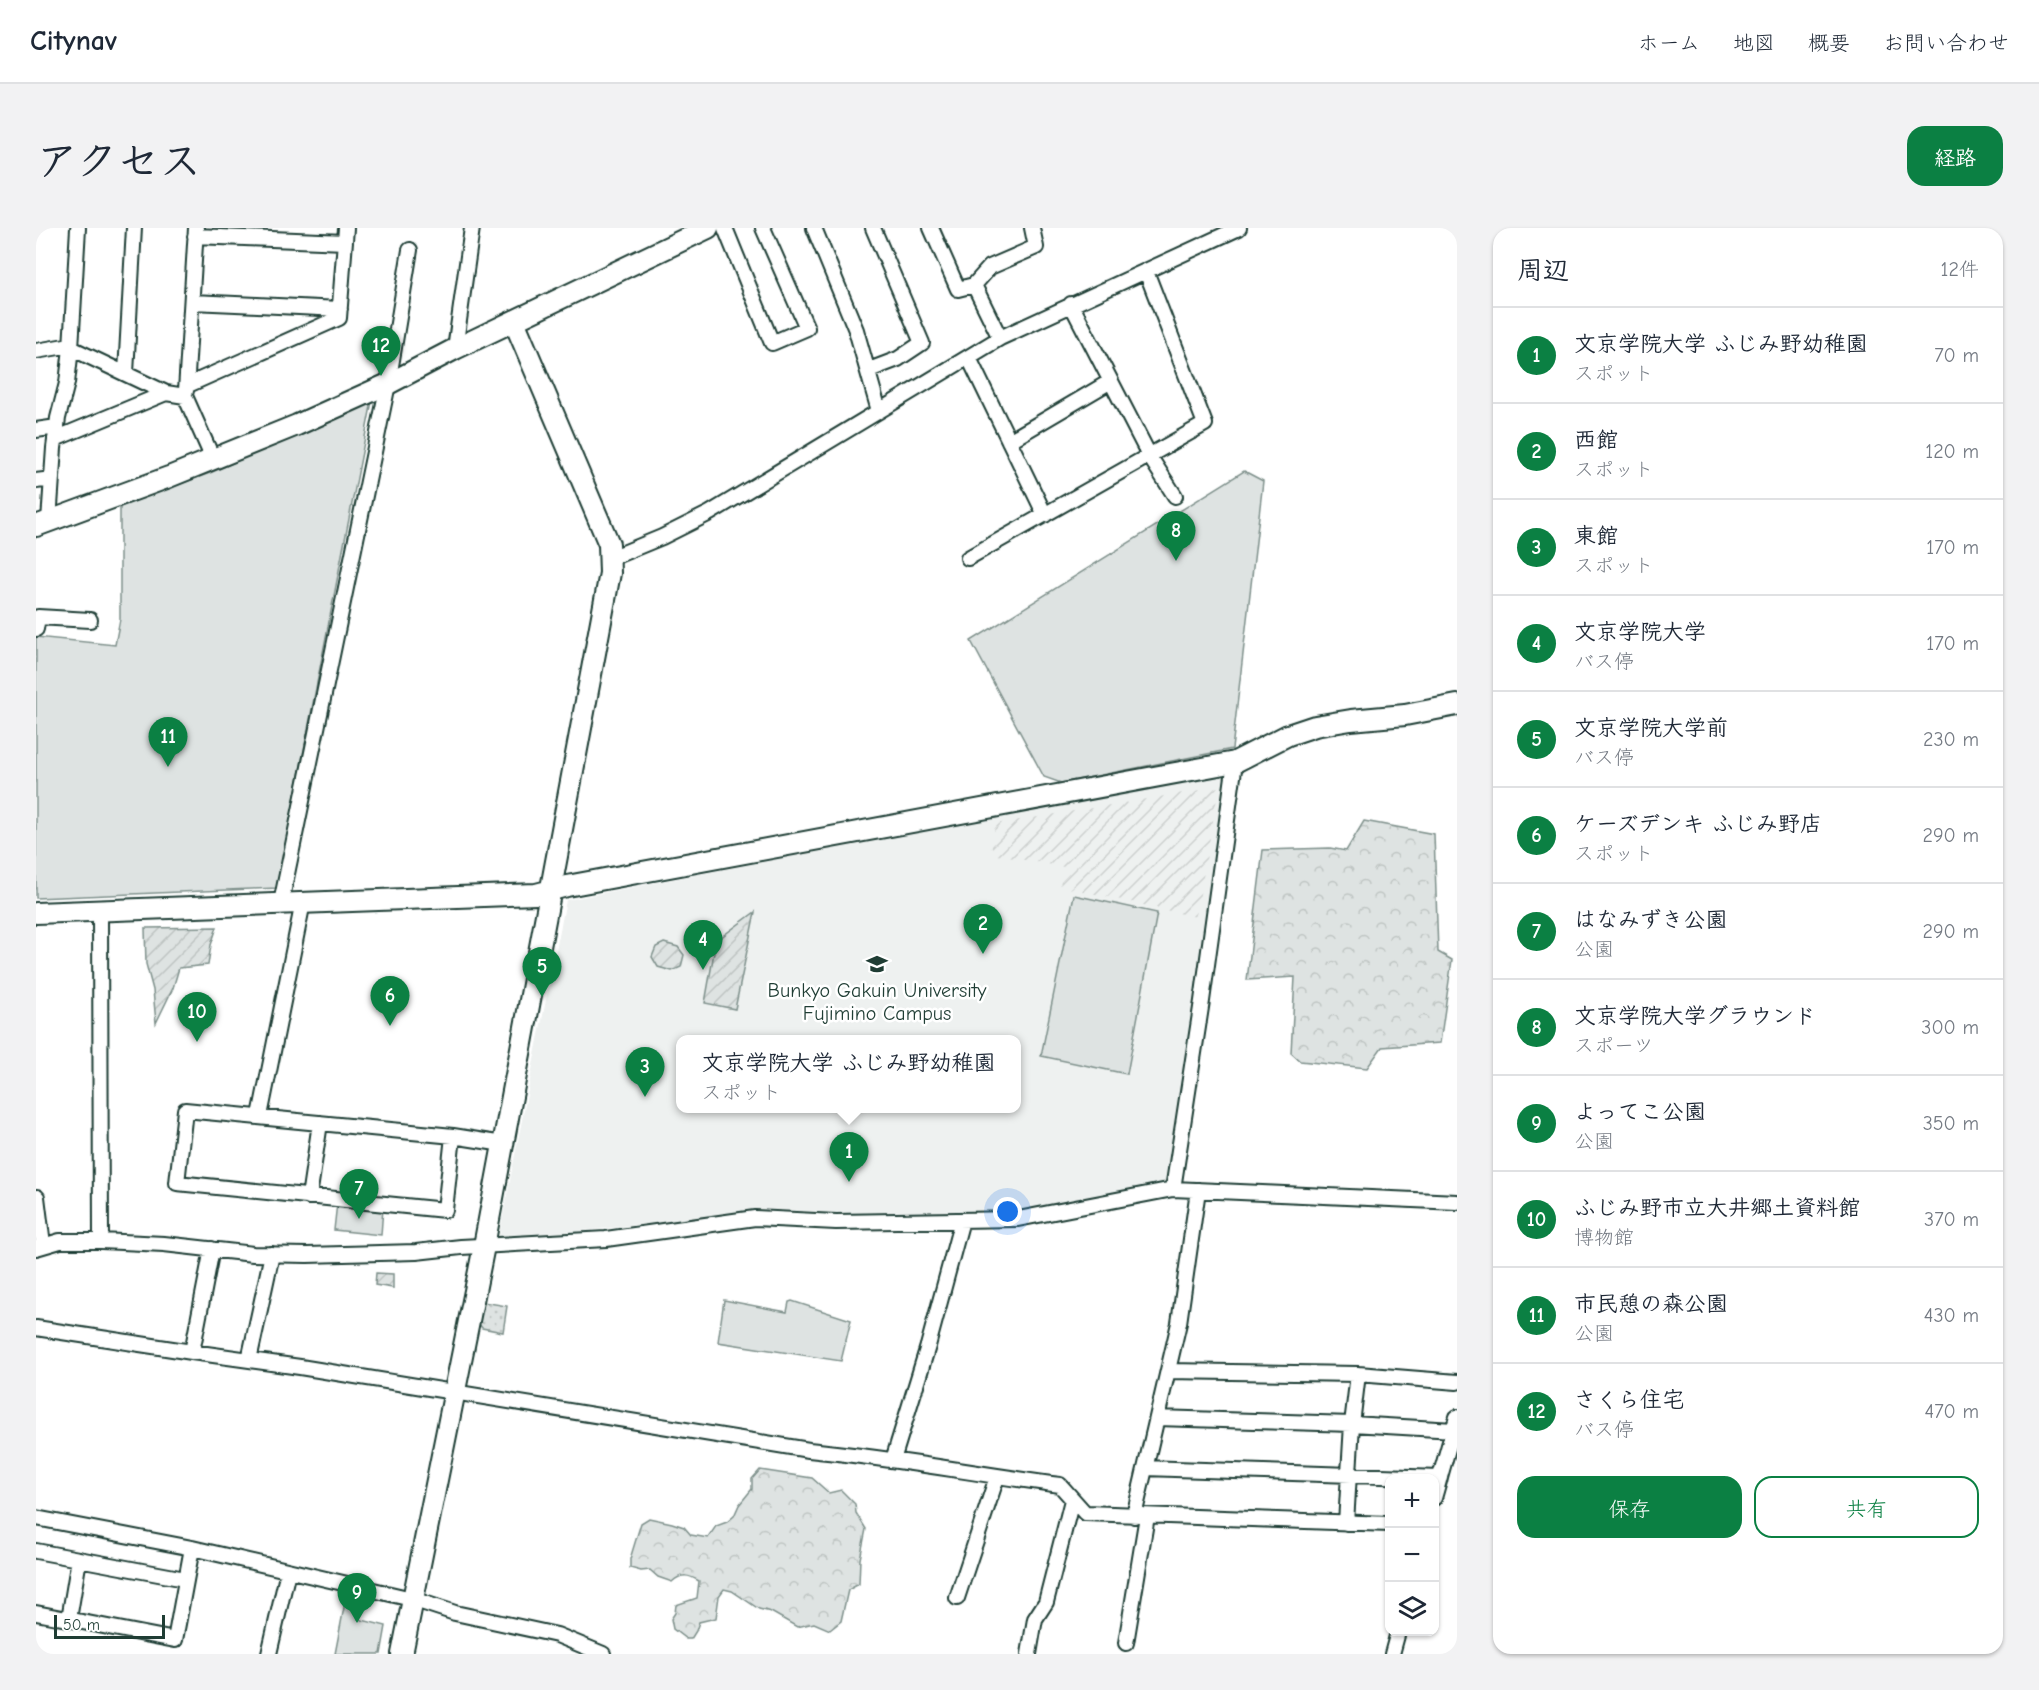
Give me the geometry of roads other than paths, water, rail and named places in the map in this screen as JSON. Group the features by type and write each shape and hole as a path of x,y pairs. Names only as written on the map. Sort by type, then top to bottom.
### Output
{"street":[{"path":"42,523 52,479 56,433 68,383 78,228"},
{"path":"126,373 134,228"},
{"path":"455,349 472,228"},
{"path":"42,523 297,425 388,384 455,349 708,228"},
{"path":"725,228 772,343 807,328 763,228"},
{"path":"814,228 856,330 879,411"},
{"path":"869,370 898,359 922,343 873,228"},
{"path":"931,228 958,289 974,285 990,267 1036,247 1032,228"},
{"path":"610,558 662,537 710,513 1000,338 1239,228"},
{"path":"36,430 56,433 166,393 186,391 339,318 345,235 195,232 186,391 213,459"},
{"path":"281,903 388,384 410,250"},
{"path":"968,558 1205,424 1146,272"},
{"path":"974,285 1000,338"},
{"path":"192,302 340,309"},
{"path":"1071,304 1150,457 1175,496"},
{"path":"402,1654 484,1246 610,573 609,544 514,321"},
{"path":"36,351 71,347 166,393"},
{"path":"969,358 1045,515"},
{"path":"1009,441 1111,381"},
{"path":"36,481 52,479"},
{"path":"36,629 38,616 90,621"},
{"path":"36,913 536,894 1235,762 1288,735 1315,726 1405,715 1457,705"},
{"path":"1173,1189 1204,989 1235,762"},
{"path":"260,1116 303,902"},
{"path":"100,911 101,1241"},
{"path":"453,1136 445,1210 177,1183 185,1110 453,1136 503,1144"},
{"path":"309,1197 320,1123"},
{"path":"37,1197 40,1247 60,1241 101,1241 272,1254 355,1254 606,1239 754,1218 837,1222 1018,1219 1173,1189 1457,1202"},
{"path":"1126,1643 1145,1468 1179,1323 1198,1190"},
{"path":"893,1460 928,1346 962,1220"},
{"path":"192,1352 212,1250"},
{"path":"249,1360 272,1254"},
{"path":"36,1328 809,1449 1060,1485 1085,1513 1385,1524"},
{"path":"1168,1371 1358,1374 1457,1382"},
{"path":"1346,1523 1352,1424 1358,1374"},
{"path":"1157,1418 1352,1424 1455,1423 1439,1481"},
{"path":"1145,1468 1440,1478"},
{"path":"957,1598 997,1477"},
{"path":"1029,1654 1035,1619 1046,1602 1072,1500"},
{"path":"36,1518 192,1548 412,1599 456,1614 557,1635 603,1654"},
{"path":"36,1612 174,1640 192,1548"},
{"path":"36,1551 185,1579"},
{"path":"69,1619 79,1559"},
{"path":"269,1654 288,1571"},
{"path":"1392,1654 1397,1636"}],"place":[{"name":"さくら住宅","path":"381,376"},
{"name":"文京学院大学グラウンド","path":"1176,561"},
{"name":"市民憩の森公園","path":"168,767"},
{"name":"西館","path":"983,954"},
{"name":"Bunkyo Gakuin University Fujimino Campus","path":"877,964"},
{"name":"文京学院大学","path":"703,970"},
{"name":"文京学院大学前","path":"542,997"},
{"name":"ケーズデンキ ふじみ野店","path":"390,1026"},
{"name":"ふじみ野市立大井郷土資料館","path":"197,1042"},
{"name":"東館","path":"645,1097"},
{"name":"文京学院大学 ふじみ野幼稚園","path":"849,1182"},
{"name":"はなみずき公園","path":"359,1219"},
{"name":"よってこ公園","path":"357,1623"}]}
